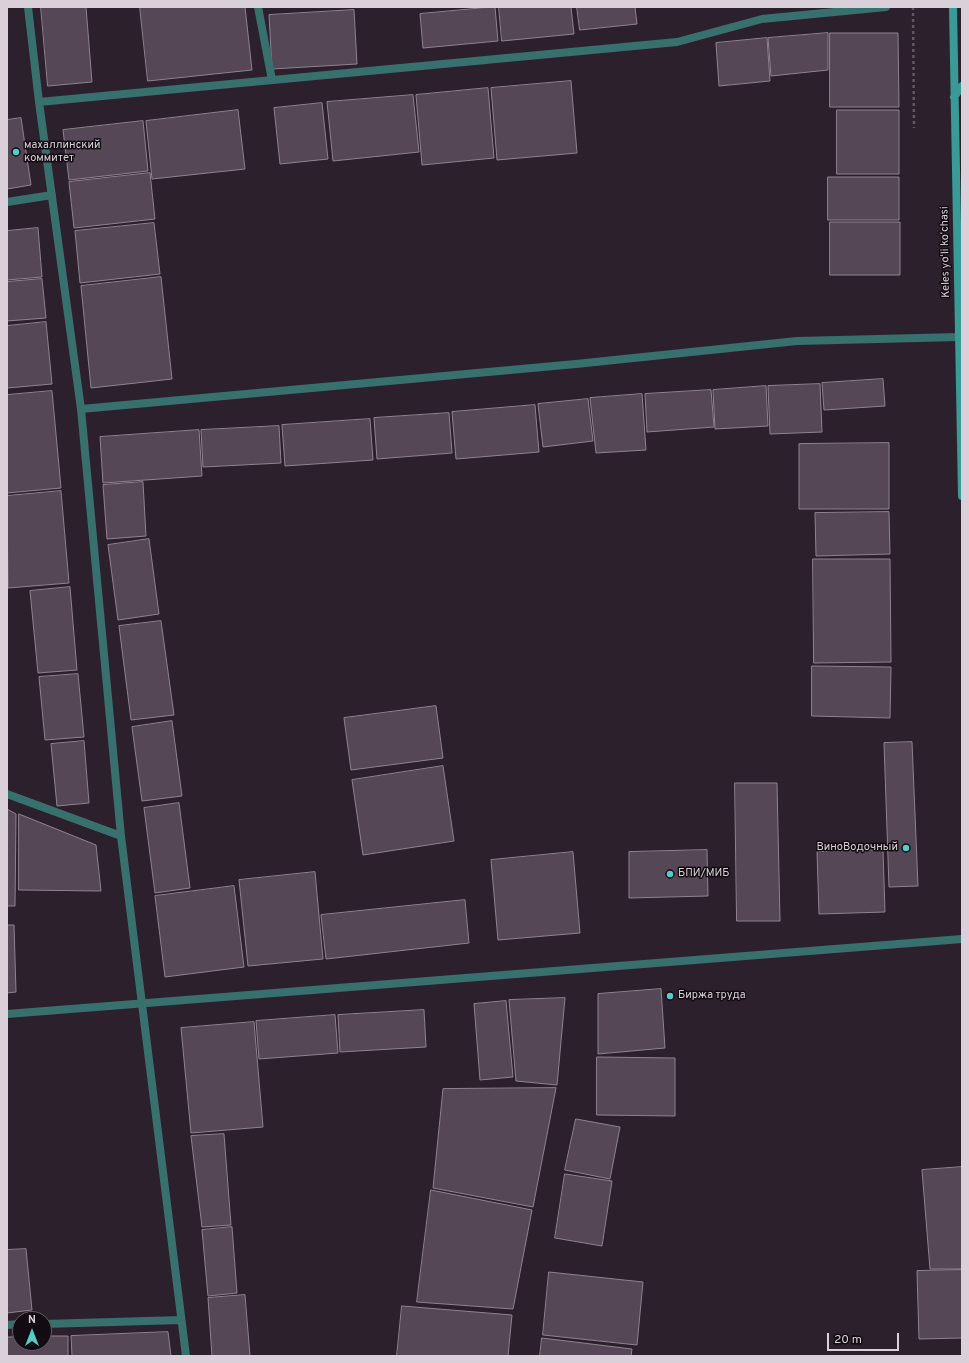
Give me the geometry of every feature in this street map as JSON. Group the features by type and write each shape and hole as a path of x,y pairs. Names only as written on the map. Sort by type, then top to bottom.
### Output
{"main road":[{"name":"Keles yoʻli koʻchasi","path":"953,7 962,496"},
{"path":"954,97 962,86"}],"street":[{"path":"28,7 39,102 82,409 121,836 186,1356"},
{"path":"258,7 272,80"},
{"path":"39,102 677,42 762,19 886,7"},
{"path":"7,202 52,195"},
{"path":"82,409 576,364 797,342 959,338"},
{"path":"7,794 121,836"},
{"path":"7,1014 962,939"},
{"path":"52,1324 181,1320"}],"path":[{"path":"913,7 914,128"}],"building":[{"path":"41,7 86,7 92,82 48,86"},
{"path":"140,7 245,7 252,70 148,81"},
{"path":"495,7 498,41 423,48 420,14"},
{"path":"499,7 571,7 574,34 502,41"},
{"path":"577,7 635,7 637,24 580,30"},
{"path":"354,10 357,64 272,69 269,15"},
{"path":"828,33 828,70 771,76 768,38"},
{"path":"830,33 898,33 899,107 830,107"},
{"path":"767,38 770,81 719,86 716,43"},
{"path":"571,81 577,153 497,160 491,88"},
{"path":"488,88 494,158 422,165 416,95"},
{"path":"413,95 419,152 333,161 327,102"},
{"path":"322,103 328,159 280,164 274,108"},
{"path":"238,110 245,169 152,179 146,121"},
{"path":"837,110 899,110 899,174 837,174"},
{"name":"махаллинский коммитет","path":"21,118 31,185 7,189 7,120"},
{"path":"143,121 148,171 69,180 63,130"},
{"path":"150,173 155,219 74,228 69,182"},
{"path":"828,177 899,177 899,220 828,220"},
{"path":"830,222 900,222 900,275 830,275"},
{"path":"154,223 160,274 80,283 75,231"},
{"path":"38,228 42,277 7,280 7,231"},
{"path":"161,277 172,379 91,388 81,286"},
{"path":"42,279 46,318 7,321 7,282"},
{"path":"46,322 52,384 7,388 7,326"},
{"path":"883,379 885,406 824,410 822,383"},
{"path":"820,384 822,432 770,434 768,386"},
{"path":"766,386 768,426 715,429 713,390"},
{"path":"711,390 714,427 647,432 645,394"},
{"path":"52,391 61,488 7,493 7,395"},
{"path":"642,394 646,450 596,453 590,398"},
{"path":"588,399 593,441 543,447 538,404"},
{"path":"535,405 539,452 456,459 452,412"},
{"path":"449,413 452,453 377,459 374,418"},
{"path":"370,419 373,460 285,466 282,425"},
{"path":"279,426 281,463 203,467 201,430"},
{"path":"199,430 202,476 103,483 100,437"},
{"path":"889,443 889,509 799,509 799,444"},
{"path":"143,482 146,536 107,539 103,485"},
{"path":"61,491 69,583 8,588 7,496"},
{"path":"889,512 890,554 816,556 815,513"},
{"path":"149,539 159,614 118,620 108,545"},
{"path":"813,559 890,559 891,662 814,663"},
{"path":"70,587 77,670 38,673 30,591"},
{"path":"161,621 174,715 131,720 119,626"},
{"path":"812,666 891,667 890,718 812,716"},
{"path":"78,674 84,737 45,740 39,677"},
{"path":"436,706 443,758 351,770 344,718"},
{"path":"172,721 182,796 142,801 132,727"},
{"path":"84,741 89,803 57,806 51,744"},
{"path":"912,742 918,886 889,887 884,743"},
{"path":"443,766 454,841 363,855 352,780"},
{"path":"735,783 777,783 780,921 737,921"},
{"path":"179,803 190,888 155,893 144,808"},
{"path":"7,809 16,814 15,906 7,906"},
{"path":"19,814 96,845 101,891 19,890"},
{"path":"707,850 708,896 629,898 629,852"},
{"path":"883,850 885,912 819,914 817,852"},
{"path":"573,852 580,933 498,940 491,860"},
{"path":"315,872 323,959 248,966 239,880"},
{"path":"234,886 244,967 165,977 155,896"},
{"path":"465,900 469,943 326,959 321,915"},
{"path":"7,925 14,925 16,992 7,993"},
{"path":"661,989 665,1048 598,1054 598,994"},
{"path":"565,998 557,1085 516,1081 509,1000"},
{"path":"506,1001 513,1077 480,1080 474,1004"},
{"path":"424,1010 426,1047 340,1052 338,1015"},
{"path":"335,1015 338,1053 259,1059 256,1021"},
{"path":"254,1022 263,1127 191,1133 181,1028"},
{"path":"597,1057 675,1058 675,1116 597,1115"},
{"path":"556,1088 533,1207 433,1188 443,1089"},
{"path":"576,1119 620,1127 610,1179 565,1170"},
{"path":"224,1134 231,1225 202,1227 191,1136"},
{"path":"962,1167 962,1269 930,1269 922,1170"},
{"path":"565,1174 612,1181 602,1246 555,1238"},
{"path":"431,1190 532,1210 513,1309 417,1302"},
{"path":"232,1227 237,1293 208,1296 202,1230"},
{"path":"26,1249 32,1310 12,1311 12,1312 7,1313 7,1250"},
{"path":"962,1270 962,1338 919,1339 917,1271"},
{"path":"549,1272 643,1282 637,1345 543,1335"},
{"path":"245,1295 250,1356 212,1356 208,1298"},
{"path":"402,1306 512,1315 508,1356 397,1356"},
{"path":"168,1332 171,1356 72,1356 71,1336"},
{"path":"52,1336 68,1336 68,1356 7,1356 7,1337 12,1337 12,1351 52,1351"},
{"path":"542,1338 632,1349 631,1356 540,1356"}],"place":[{"name":"махаллинский коммитет","path":"16,152"},
{"name":"ВиноВодочный","path":"906,848"},
{"name":"БПИ/МИБ","path":"670,874"},
{"name":"Биржа труда","path":"670,996"}]}
